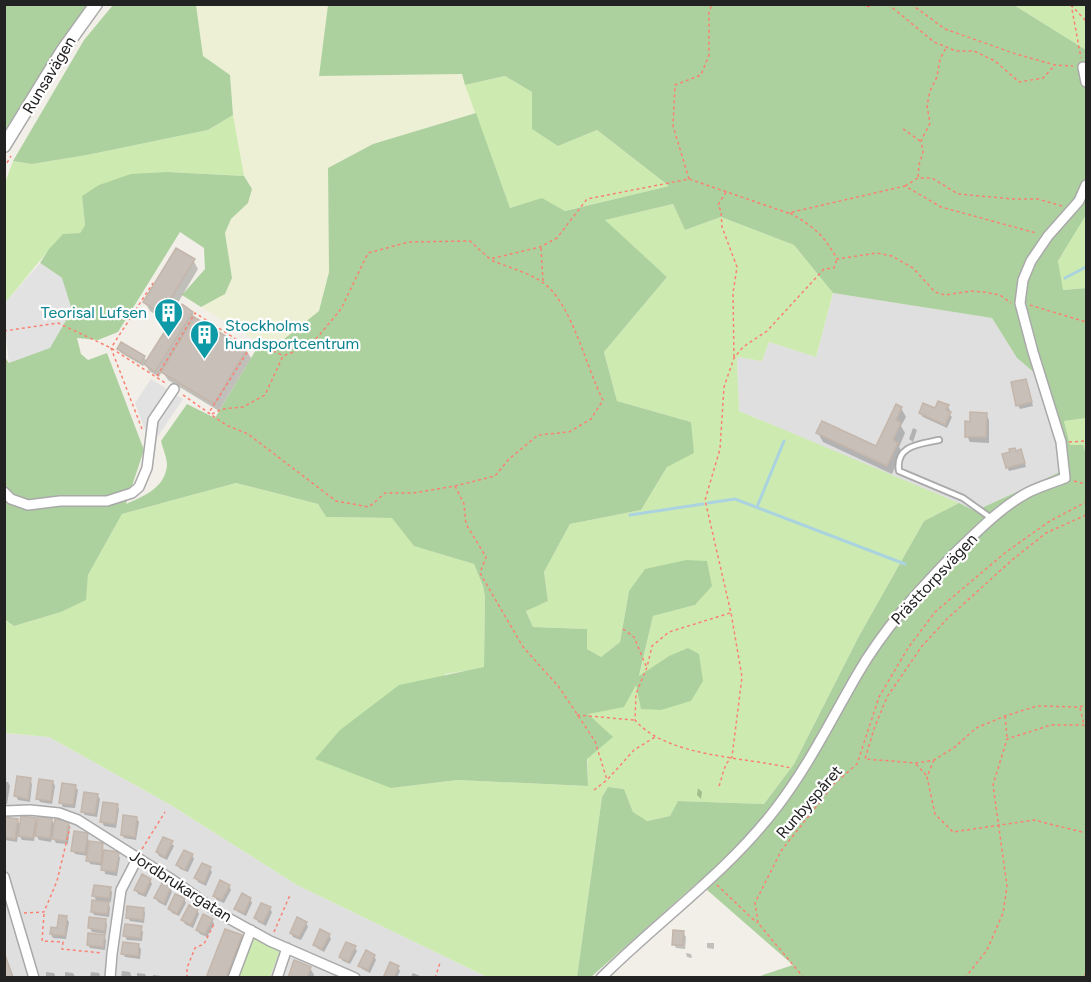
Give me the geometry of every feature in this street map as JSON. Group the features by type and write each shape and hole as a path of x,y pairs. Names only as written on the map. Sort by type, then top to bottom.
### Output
{"street":[{"name":"Runsavägen","path":"4,146 63,50 96,4"},
{"path":"1083,67 1086,82"},
{"path":"1065,478 1061,442 1020,303 1023,280 1030,261 1048,236 1079,201 1086,185"},
{"path":"4,492 12,499 28,505 60,501 107,501 132,493 139,487 147,468 153,420 174,389"},
{"name":"Prästtorpsvägen","path":"601,978 711,880 776,809 822,741 858,673 896,616 991,518 1027,493 1065,478"},
{"name":"Jordbrukargatan","path":"4,812 30,810 59,813 73,818 138,856 219,913 270,940 355,978"},
{"path":"110,978 120,890 138,856"},
{"path":"4,877 34,978"},
{"path":"233,978 251,930"},
{"path":"277,978 287,948"}],"lane":[{"path":"939,440 917,444 904,450 898,462 899,471 963,498 991,518"}],"path":[{"path":"689,179 673,126 675,86 701,75 709,55 709,12 712,4"},
{"path":"862,4 866,7 879,4"},
{"path":"888,4 934,42 956,51 974,51 995,61 1019,82 1043,78 1055,65"},
{"path":"911,4 945,29 1055,65 1083,67 1071,5"},
{"path":"1071,5 1086,21"},
{"path":"918,178 923,152 921,141 930,123 927,106 930,91 938,77 940,59 947,48"},
{"path":"903,129 921,141"},
{"path":"788,213 905,186 918,178 932,178 958,194 989,198 1038,199 1072,209"},
{"path":"490,259 540,247 557,238 587,199 689,179 788,213 812,226 830,245 837,259 834,268 824,269 767,331 743,347 734,358"},
{"path":"905,186 941,207 1048,236"},
{"path":"718,786 727,761 732,757 742,677 731,613 705,500 720,449 724,387 734,358 734,293 737,267 722,227 722,211 718,205 726,192"},
{"path":"4,331 58,323 111,348 226,425 248,434 336,501 369,507 385,493 413,493 495,476 509,459 538,435 569,432 591,419 603,400 592,380 585,353 559,300 543,282 490,259 470,241 409,242 368,253 341,309 311,345 283,356 265,394 243,407 222,409 211,413"},
{"path":"540,247 543,282"},
{"path":"837,259 876,253 892,256 913,268 935,292 945,295 971,291 1000,295 1008,302 1020,303 1086,322"},
{"path":"111,348 153,283"},
{"path":"156,377 195,313 250,348 211,413"},
{"path":"245,345 256,343 283,356"},
{"path":"111,348 143,430"},
{"path":"4,353 6,364 4,370"},
{"path":"1061,442 1086,441"},
{"path":"1065,478 1086,484"},
{"path":"455,486 464,504 466,524 486,557 480,573 523,647 559,687 595,741 607,780"},
{"name":"Runbyspåret","path":"758,923 755,903 781,851 834,784 858,764 879,698 908,648 935,612 1006,552 1050,520 1086,502"},
{"name":"Runbyspåret","path":"1086,515 1046,533 1012,560 947,619 922,646 887,697 874,729 866,759 916,763 934,760 955,747 976,728 1005,716 1037,706 1080,707 1086,705"},
{"path":"635,720 636,694 647,667 652,646 669,632 731,613"},
{"path":"623,628 634,638 647,667"},
{"path":"1007,739 1052,725 1085,726 1080,707"},
{"path":"577,715 635,720 655,737 688,750 803,771"},
{"path":"965,978 987,950 1003,913 1007,886 993,785 1007,739 1005,716"},
{"path":"594,790 607,780 633,750 655,737"},
{"path":"858,764 866,759"},
{"path":"927,777 934,760"},
{"path":"916,763 927,777 935,814 953,832 1034,820 1086,833"},
{"path":"138,856 165,812"},
{"path":"73,818 57,881 44,912 42,941 63,942 62,950 112,954"},
{"path":"711,880 758,923 804,978"},
{"path":"270,940 291,895"},
{"path":"17,915 44,912"},
{"path":"187,978 195,948 204,944 219,913"},
{"path":"435,978 440,963"},
{"path":"1079,978 1086,974"}],"shaded area":[{"path":"40,263 62,278 72,310 50,348 9,363 5,303"},
{"path":"833,293 992,318 1017,358 1037,375 1059,443 1062,471 975,511 739,411 737,357 762,361 769,342 816,357"},
{"path":"151,379 183,399 156,439 144,428 135,403"},
{"path":"4,733 49,737 169,804 297,885 487,977 5,977"}],"green space":[{"path":"196,4 328,5 319,76 462,74 476,113 373,144 328,168 329,272 319,311 278,345 260,343 201,307 226,293 232,278 225,233 231,219 248,203 252,189 244,176 233,115 230,76 203,57"},
{"path":"5,5 91,5 5,137"},
{"path":"113,5 196,5 203,56 230,75 233,115 208,130 32,164 13,161 84,40"},
{"path":"328,5 1014,5 1086,50 1086,215 1058,261 1063,290 1086,288 1086,418 1064,421 1070,445 1083,445 1086,454 1086,977 757,977 793,965 698,882 591,977 577,977 602,797 608,787 624,789 633,812 647,821 670,816 678,801 764,804 794,764 859,636 924,521 959,503 975,511 1062,471 1059,443 1037,375 1017,358 992,318 833,293 794,245 721,217 685,230 673,204 605,220 667,277 604,352 617,401 691,422 694,453 667,467 641,510 570,524 544,572 548,601 526,611 533,627 587,629 587,649 601,657 620,642 629,591 645,569 686,560 707,561 712,586 695,605 653,616 639,676 669,656 688,648 699,654 703,681 691,701 661,710 641,709 636,685 624,707 588,714 613,737 587,759 588,786 458,780 391,788 315,759 340,730 399,685 484,667 485,597 474,564 414,546 392,518 326,517 318,504 236,483 122,514 88,575 86,600 61,612 14,626 4,619 4,356 9,363 62,278 40,263 63,234 80,233 85,225 82,196 99,185 131,174 168,172 244,176 252,189 248,203 231,219 225,233 232,278 225,294 201,307 182,295 205,269 204,248 180,232 118,332 98,340 77,338 81,354 88,360 107,353 144,450 126,504 152,490 162,480 167,465 161,441 187,404 215,418 260,343 278,344 319,311 329,272 328,168 373,144 476,113 510,208 542,198 565,211 669,186 597,130 558,146 532,129 532,92 505,76 465,85 462,74 319,76"},
{"path":"1014,5 1086,5 1086,50"},
{"path":"505,76 532,92 558,146 597,130 669,186 565,211 542,199 510,208 465,85"},
{"path":"233,115 244,176 169,172 82,196 85,225 80,233 63,235 5,303 5,183 13,161 32,164 208,130"},
{"path":"673,204 685,230 721,217 794,245 833,293 816,357 769,342 762,361 737,357 739,411 959,503 924,521 859,636 794,764 764,804 679,801 670,816 646,821 633,812 624,789 608,787 602,797 577,977 487,977 297,885 169,804 49,737 5,733 4,619 14,626 61,612 85,600 88,575 122,514 236,483 318,504 326,517 393,518 415,546 474,564 485,597 484,668 445,674 391,788 458,780 588,786 587,714 636,684 669,656 639,677 653,616 695,605 629,591 620,642 601,657 587,649 587,629 533,627 526,610 548,601 544,572 570,524 641,510 691,422 617,401 604,352 667,277 604,220"},
{"path":"1086,215 1086,288 1062,290 1058,261"},
{"path":"1086,418 1086,454 1083,445 1070,445 1064,421"},
{"path":"254,937 280,950 270,977 238,978"}],"building":[{"path":"176,248 195,259 165,308 158,312 143,302"},
{"name":"Teorisal Lufsen","path":"182,304 193,312 155,372 144,364"},
{"name":"Stockholms hundsportcentrum","path":"194,317 247,349 214,404 161,372"},
{"path":"121,342 145,356 141,363 117,349"},
{"path":"1026,379 1032,402 1016,406 1011,382"},
{"path":"938,401 949,405 946,410 951,412 945,425 919,413 923,403 935,408"},
{"path":"896,404 902,407 896,420 901,423 893,440 898,443 887,466 816,433 822,421 876,446"},
{"path":"970,412 987,413 986,437 965,437 965,421 970,422"},
{"path":"1015,448 1016,451 1021,449 1025,463 1006,468 1002,454"},
{"path":"17,776 31,778 28,799 14,796"},
{"path":"39,779 53,781 51,801 36,799"},
{"path":"62,783 76,785 73,805 59,803"},
{"path":"84,792 98,794 95,814 81,812"},
{"path":"103,802 118,804 115,824 100,822"},
{"path":"123,815 137,817 135,837 121,835"},
{"path":"21,816 36,818 33,838 18,836"},
{"path":"38,816 52,818 50,838 35,836"},
{"path":"4,817 18,819 15,839 4,837"},
{"path":"55,819 69,821 66,841 52,839"},
{"path":"74,831 88,833 85,853 71,851"},
{"path":"163,837 173,841 165,857 156,852"},
{"path":"89,841 103,843 101,863 86,861"},
{"path":"104,850 119,852 116,872 101,870"},
{"path":"184,850 193,854 185,870 176,865"},
{"path":"202,863 211,867 204,883 194,878"},
{"path":"142,874 151,879 144,894 134,890"},
{"path":"220,880 230,885 222,900 213,896"},
{"path":"162,883 171,887 164,903 154,898"},
{"path":"94,885 111,887 109,898 92,896"},
{"path":"242,893 251,898 244,913 234,909"},
{"path":"175,894 185,898 177,914 168,909"},
{"path":"92,900 109,902 107,914 91,912"},
{"path":"261,903 271,907 263,923 254,918"},
{"path":"189,905 198,909 191,925 181,920"},
{"path":"127,906 144,908 143,920 126,918"},
{"path":"203,914 213,919 205,934 196,930"},
{"path":"59,915 67,916 65,936 50,934 51,927 57,928"},
{"path":"89,917 106,919 105,931 88,928"},
{"path":"297,917 307,922 299,937 290,933"},
{"path":"125,924 142,926 140,938 123,936"},
{"path":"225,929 242,935 226,978 206,978"},
{"path":"320,929 330,934 322,949 313,945"},
{"path":"673,930 684,931 683,945 672,945"},
{"path":"88,933 105,935 103,947 87,945"},
{"path":"123,942 139,944 138,956 121,954"},
{"path":"346,942 356,946 348,962 339,957"},
{"path":"366,950 375,955 368,970 358,966"},
{"path":"4,952 13,978 4,978"},
{"path":"294,960 311,967 307,978 288,978"},
{"path":"390,962 399,966 394,978 383,978"}],"waterway":[{"path":"1065,278 1086,267"},
{"path":"757,507 784,441"},
{"path":"708,503 735,499 905,564"},
{"path":"630,515 703,504"}],"place":[{"name":"Teorisal Lufsen","path":"168,338"},
{"name":"Stockholms hundsportcentrum","path":"204,360"}]}
